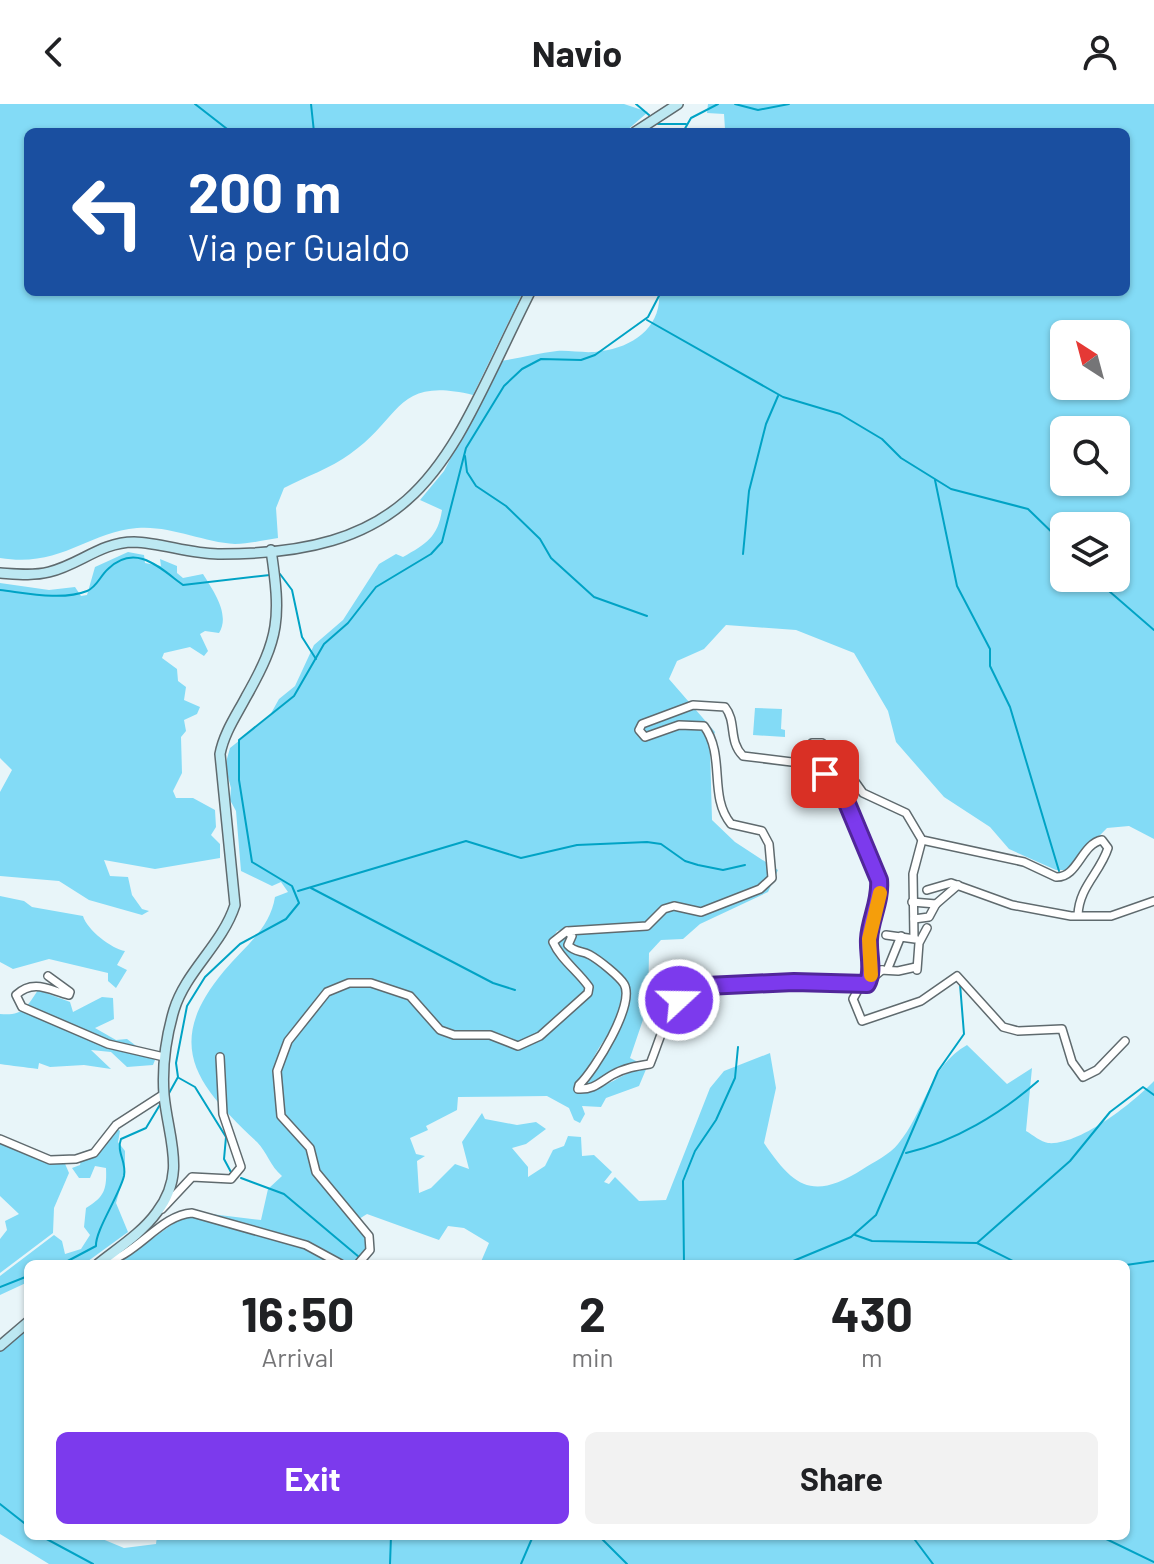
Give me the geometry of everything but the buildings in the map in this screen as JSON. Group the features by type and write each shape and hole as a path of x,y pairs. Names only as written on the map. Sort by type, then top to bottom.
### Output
{"main road":[{"path":"641,128 678,104"},
{"path":"0,573 49,572 117,543 138,542 219,554 320,546 347,537 388,515 417,492 454,444 528,296"},
{"path":"103,1260 157,1213 169,1192 175,1169 176,1153 165,1099 164,1057 179,996 220,937 235,905 220,754 225,735 276,635 277,590 271,550"},
{"path":"0,1346 24,1325"}],"street":[{"path":"361,1260 370,1250 369,1236 323,1182 316,1172 310,1148 281,1116 277,1071 288,1041 327,992 349,983 371,983 410,996 440,1030 454,1035 490,1035 518,1046 540,1036 588,993 589,987 559,955 553,942 567,931 647,926 664,909 674,906 701,912 760,889 772,878 769,844 762,831 731,824 720,811 714,747 704,726 679,725 645,737 639,730 644,722 681,708 720,705 731,715 732,738 743,756 808,764 833,782 849,807 879,880 880,893 869,939 871,975 867,984"},
{"path":"833,782 836,774 832,766 810,750 812,743 822,743 834,752 863,793 906,813 922,840 913,874 917,969 898,971 870,968"},
{"path":"922,840 1024,862 1063,878 1091,845 1102,840 1108,848 1081,894 1078,915"},
{"path":"927,890 951,883 1012,905 1078,915 1111,916 1154,901"},
{"path":"917,940 936,904 958,885"},
{"path":"912,902 936,904"},
{"path":"914,919 928,921"},
{"path":"567,931 572,936 568,945 572,950 591,955 624,984 628,998 597,1064 578,1089 594,1088 613,1074 650,1064 679,1000 694,988 794,982 867,984"},
{"path":"886,935 917,940"},
{"path":"901,936 885,969 853,999 862,1021 921,1001 952,978 961,977 1003,1027 1018,1031 1062,1029 1072,1062 1083,1077 1097,1070 1125,1041"},
{"path":"48,976 70,992 69,995 48,988 29,987 16,995 22,1007 108,1044 164,1057"},
{"path":"157,1213 192,1177 231,1179 241,1167 223,1114 220,1057"},
{"path":"0,1139 50,1160 76,1159 94,1153 116,1125 165,1099"},
{"path":"118,1260 175,1217 192,1213 306,1245 334,1260"}],"shaded area":[{"path":"0,104 624,104 648,112 630,128 24,128 24,296 521,296 473,395 428,391 414,396 350,454 284,488 276,508 278,538 235,544 161,529 137,528 119,531 40,558 0,558"},
{"path":"708,104 1154,104 1154,839 1129,826 1107,828 1066,870 1056,870 1009,849 990,827 944,797 896,742 888,711 854,653 796,630 726,625 704,649 677,661 669,679 715,732 710,748 712,820 735,842 778,870 768,892 700,924 683,939 661,940 649,953 648,1005 630,1058 638,1062 596,1083 582,1086 612,1039 629,998 625,983 591,954 573,948 567,929 557,931 550,942 579,979 585,992 539,1034 518,1043 491,1032 455,1032 442,1027 412,993 372,980 326,989 286,1039 274,1071 278,1117 307,1150 313,1174 366,1237 368,1249 356,1260 344,1260 308,1242 244,1227 211,1214 261,1220 268,1189 282,1176 260,1146 204,1084 191,1044 194,1022 205,998 262,928 275,897 288,892 281,882 272,886 241,871 236,811 230,800 231,788 225,766 230,748 269,717 279,699 295,686 314,645 343,620 379,564 396,554 403,557 424,544 434,533 442,510 420,500 444,471 501,361 557,351 596,352 624,345 635,340 651,325 659,296 1130,296 1130,128 725,128 724,114 707,113"},
{"path":"128,552 144,555 145,563 161,566 160,559 177,566 177,573 183,578 203,574 219,602 223,618 219,633 205,631 200,634 208,651 204,656 190,647 164,653 162,658 177,669 178,681 186,687 184,700 200,707 197,714 184,720 186,731 181,737 182,773 173,791 176,798 193,798 215,810 216,827 211,835 220,844 220,858 155,869 104,860 110,876 128,877 132,895 142,909 149,911 142,915 89,900 59,881 0,876 0,792 12,770 0,758 0,583 49,590 75,587 81,596 87,595 95,567"},
{"path":"755,708 782,709 781,729 785,730 785,737 753,735"},
{"path":"0,896 24,901 32,907 83,916 101,938 125,951 117,965 127,970 116,988 108,981 108,973 49,959 13,969 0,962"},
{"path":"567,933 570,936 566,945 600,964 618,982 624,997 620,1013 589,1068 582,1092 647,1067 639,1086 606,1098 601,1107 582,1106 585,1114 580,1123 574,1120 569,1108 547,1096 458,1097 457,1110 410,1138 416,1154 425,1156 417,1161 419,1193 431,1188 455,1164 469,1169 462,1142 482,1113 485,1119 517,1125 536,1122 546,1129 526,1144 512,1148 528,1167 528,1177 545,1166 553,1150 564,1146 568,1136 581,1137 582,1156 594,1155 612,1172 604,1182 609,1184 615,1177 639,1201 666,1200 710,1088 724,1071 770,1053 776,1088 764,1143 796,1180 818,1187 846,1179 895,1148 944,1065 967,1045 1007,1084 1032,1068 1026,1131 1048,1143 1075,1138 1090,1130 1120,1111 1154,1081 1154,1564 49,1564 0,1534 0,1351 24,1331 24,1540 105,1540 124,1548 156,1544 156,1540 1130,1540 1130,1260 482,1260 489,1243 464,1228 448,1226 439,1240 367,1214 359,1219 317,1172 311,1147 283,1115 279,1072 290,1042 329,993 350,985 371,985 409,998 439,1032 490,1037 518,1048 541,1038 590,994 555,942"},
{"path":"38,990 70,1002 73,1012 102,997 113,998 114,1019 95,1028 116,1040 127,1039 155,1060 153,1065 127,1067 111,1052 91,1050 111,1069 84,1065 50,1067 39,1063 38,1069 0,1064 0,1014 23,1010"},
{"path":"112,1124 120,1131 118,1142 125,1151 125,1171 116,1203 128,1232 90,1260 24,1260 24,1284 0,1295 0,1276 54,1235 62,1241 65,1254 81,1249 90,1235 84,1227 86,1208 103,1192 106,1168 95,1166 90,1178 79,1178 72,1168 80,1165 82,1152 92,1149"},
{"path":"0,1140 39,1160 63,1159 69,1173 54,1208 53,1233 0,1273 0,1239 7,1230 5,1221 19,1214 0,1196"},
{"path":"184,1216 291,1245 330,1260 122,1260"}],"waterway":[{"path":"195,104 226,128"},
{"path":"311,104 314,128"},
{"path":"636,104 649,115"},
{"path":"685,128 691,118 718,104"},
{"path":"735,104 758,110 789,104"},
{"path":"658,124 686,124"},
{"path":"168,1095 178,1077 176,1063 187,1006 205,977 240,944 286,919 299,903 292,886 252,862 239,780 239,740 294,696 324,644 348,623 376,587 431,554 442,542 466,448 504,386 522,369 541,359 581,360 595,355 648,317 659,296"},
{"path":"647,320 783,397 840,414 882,439 901,458 951,489 1028,509 1050,530"},
{"path":"743,554 749,491 766,424 778,396"},
{"path":"465,456 467,472 476,486 506,506 540,539 551,558 594,597 647,616"},
{"path":"935,480 957,586 990,649 990,666 1010,707 1059,871"},
{"path":"0,590 44,595 77,594 90,589 108,569 128,558 148,561 183,585 270,575"},
{"path":"280,574 292,590 302,637 316,659"},
{"path":"1110,592 1154,630"},
{"path":"298,891 466,841 521,858 577,845 647,842 661,844 685,861 698,865 723,870 745,865"},
{"path":"311,888 493,983 515,990"},
{"path":"796,1260 851,1237 876,1215 938,1071 964,1034 960,984"},
{"path":"684,1260 683,1181 695,1151 716,1120 735,1078 738,1047"},
{"path":"179,1078 195,1087 226,1137 224,1159 232,1174"},
{"path":"906,1153 942,1142 976,1125 1038,1081"},
{"path":"977,1243 1070,1161 1110,1112 1143,1087 1154,1095"},
{"path":"70,1260 96,1246 99,1232 124,1176 121,1139 146,1128 161,1103"},
{"path":"241,1178 284,1194 359,1257"},
{"path":"855,1235 872,1241 977,1243 1011,1260"},
{"path":"1130,1264 1154,1261"},
{"path":"0,1287 24,1278"},
{"path":"0,1504 24,1523"},
{"path":"48,1540 93,1564"},
{"path":"390,1564 391,1540"},
{"path":"521,1564 531,1540"},
{"path":"603,1540 627,1564"},
{"path":"915,1540 933,1564"},
{"path":"1108,1540 1154,1562"}],"slow traffic":[{"path":"871,975 869,939 880,893"}],"route":[{"path":"679,1000 685,992 706,986 768,982 867,984 871,975 869,939 880,893 879,880 844,796 825,774"}]}
